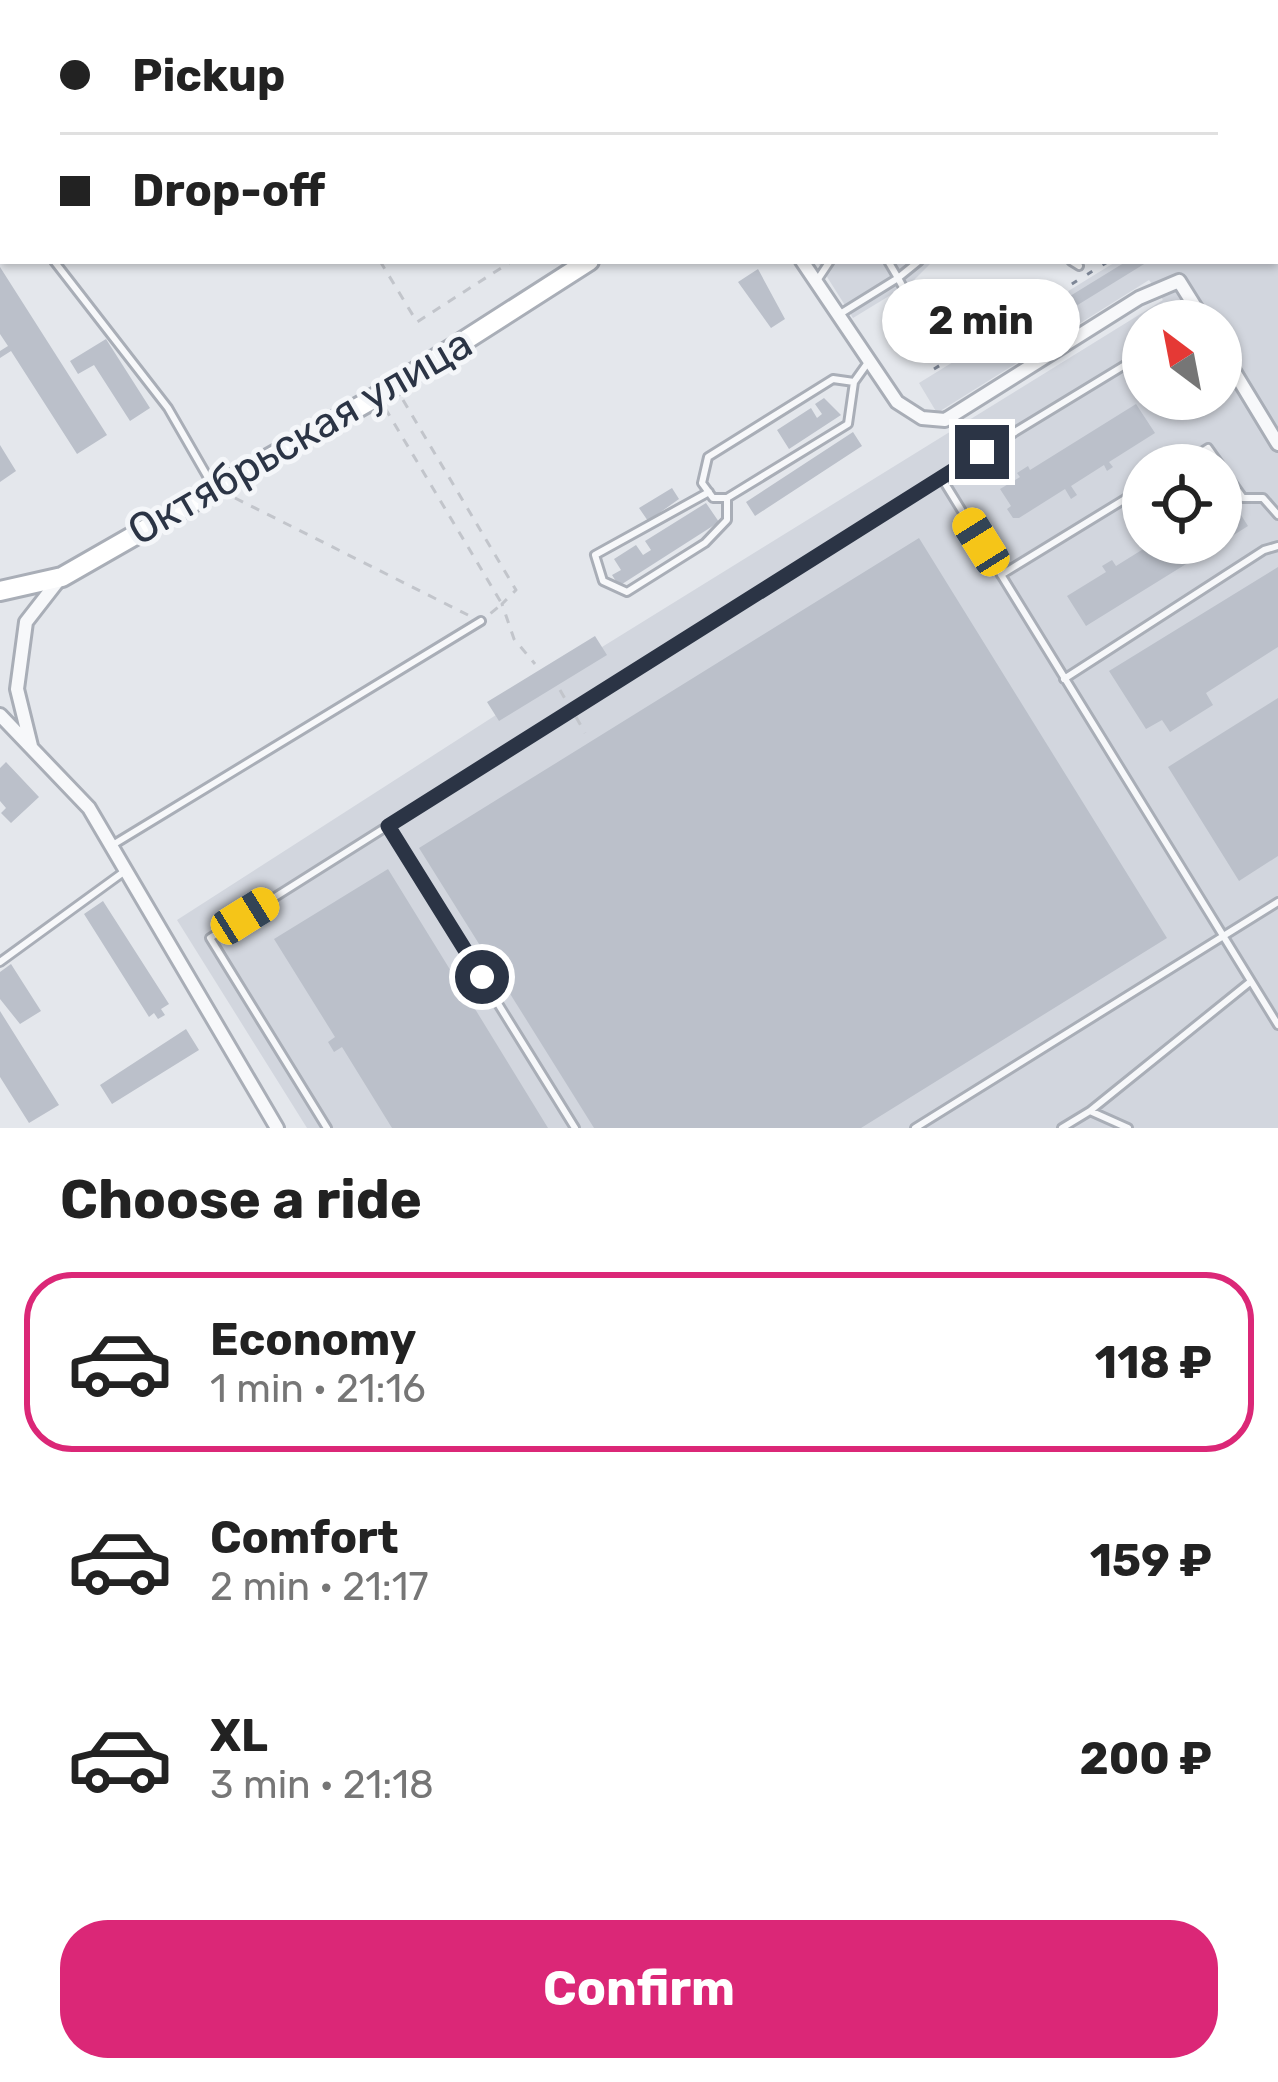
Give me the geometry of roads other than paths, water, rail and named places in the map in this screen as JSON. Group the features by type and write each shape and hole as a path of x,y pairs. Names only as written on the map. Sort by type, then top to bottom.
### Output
{"main road":[{"name":"Октябрьская улица","path":"0,591 62,577 386,390 579,264"}],"street":[{"path":"804,264 897,402 922,418 945,420 1122,309"},
{"path":"1136,300 1179,281 1191,300"},
{"path":"1242,383 1276,437"},
{"path":"31,747 17,688 26,622 62,577"},
{"path":"0,716 89,808 277,1128"}],"lane":[{"path":"56,264 168,408 214,488"},
{"path":"815,282 828,264"},
{"path":"890,264 928,334 966,330"},
{"path":"837,316 915,264"},
{"path":"854,382 833,379 709,458 701,483 713,498 727,498 848,424 854,382 869,361"},
{"path":"327,1128 210,938 1122,366"},
{"path":"941,477 1278,1025"},
{"path":"709,492 595,555 603,581 627,592 705,543 727,520 727,498"},
{"path":"1242,497 1263,498 1278,515"},
{"path":"1001,575 1122,501"},
{"path":"1064,679 1264,550 1278,546"},
{"path":"111,846 481,622"},
{"path":"388,826 575,1128"},
{"path":"0,962 125,871"},
{"path":"915,1128 1278,902"},
{"path":"1062,1128 1090,1111 1250,982"},
{"path":"1090,1111 1128,1128"}],"railway":[{"path":"934,369 1104,264"}]}
